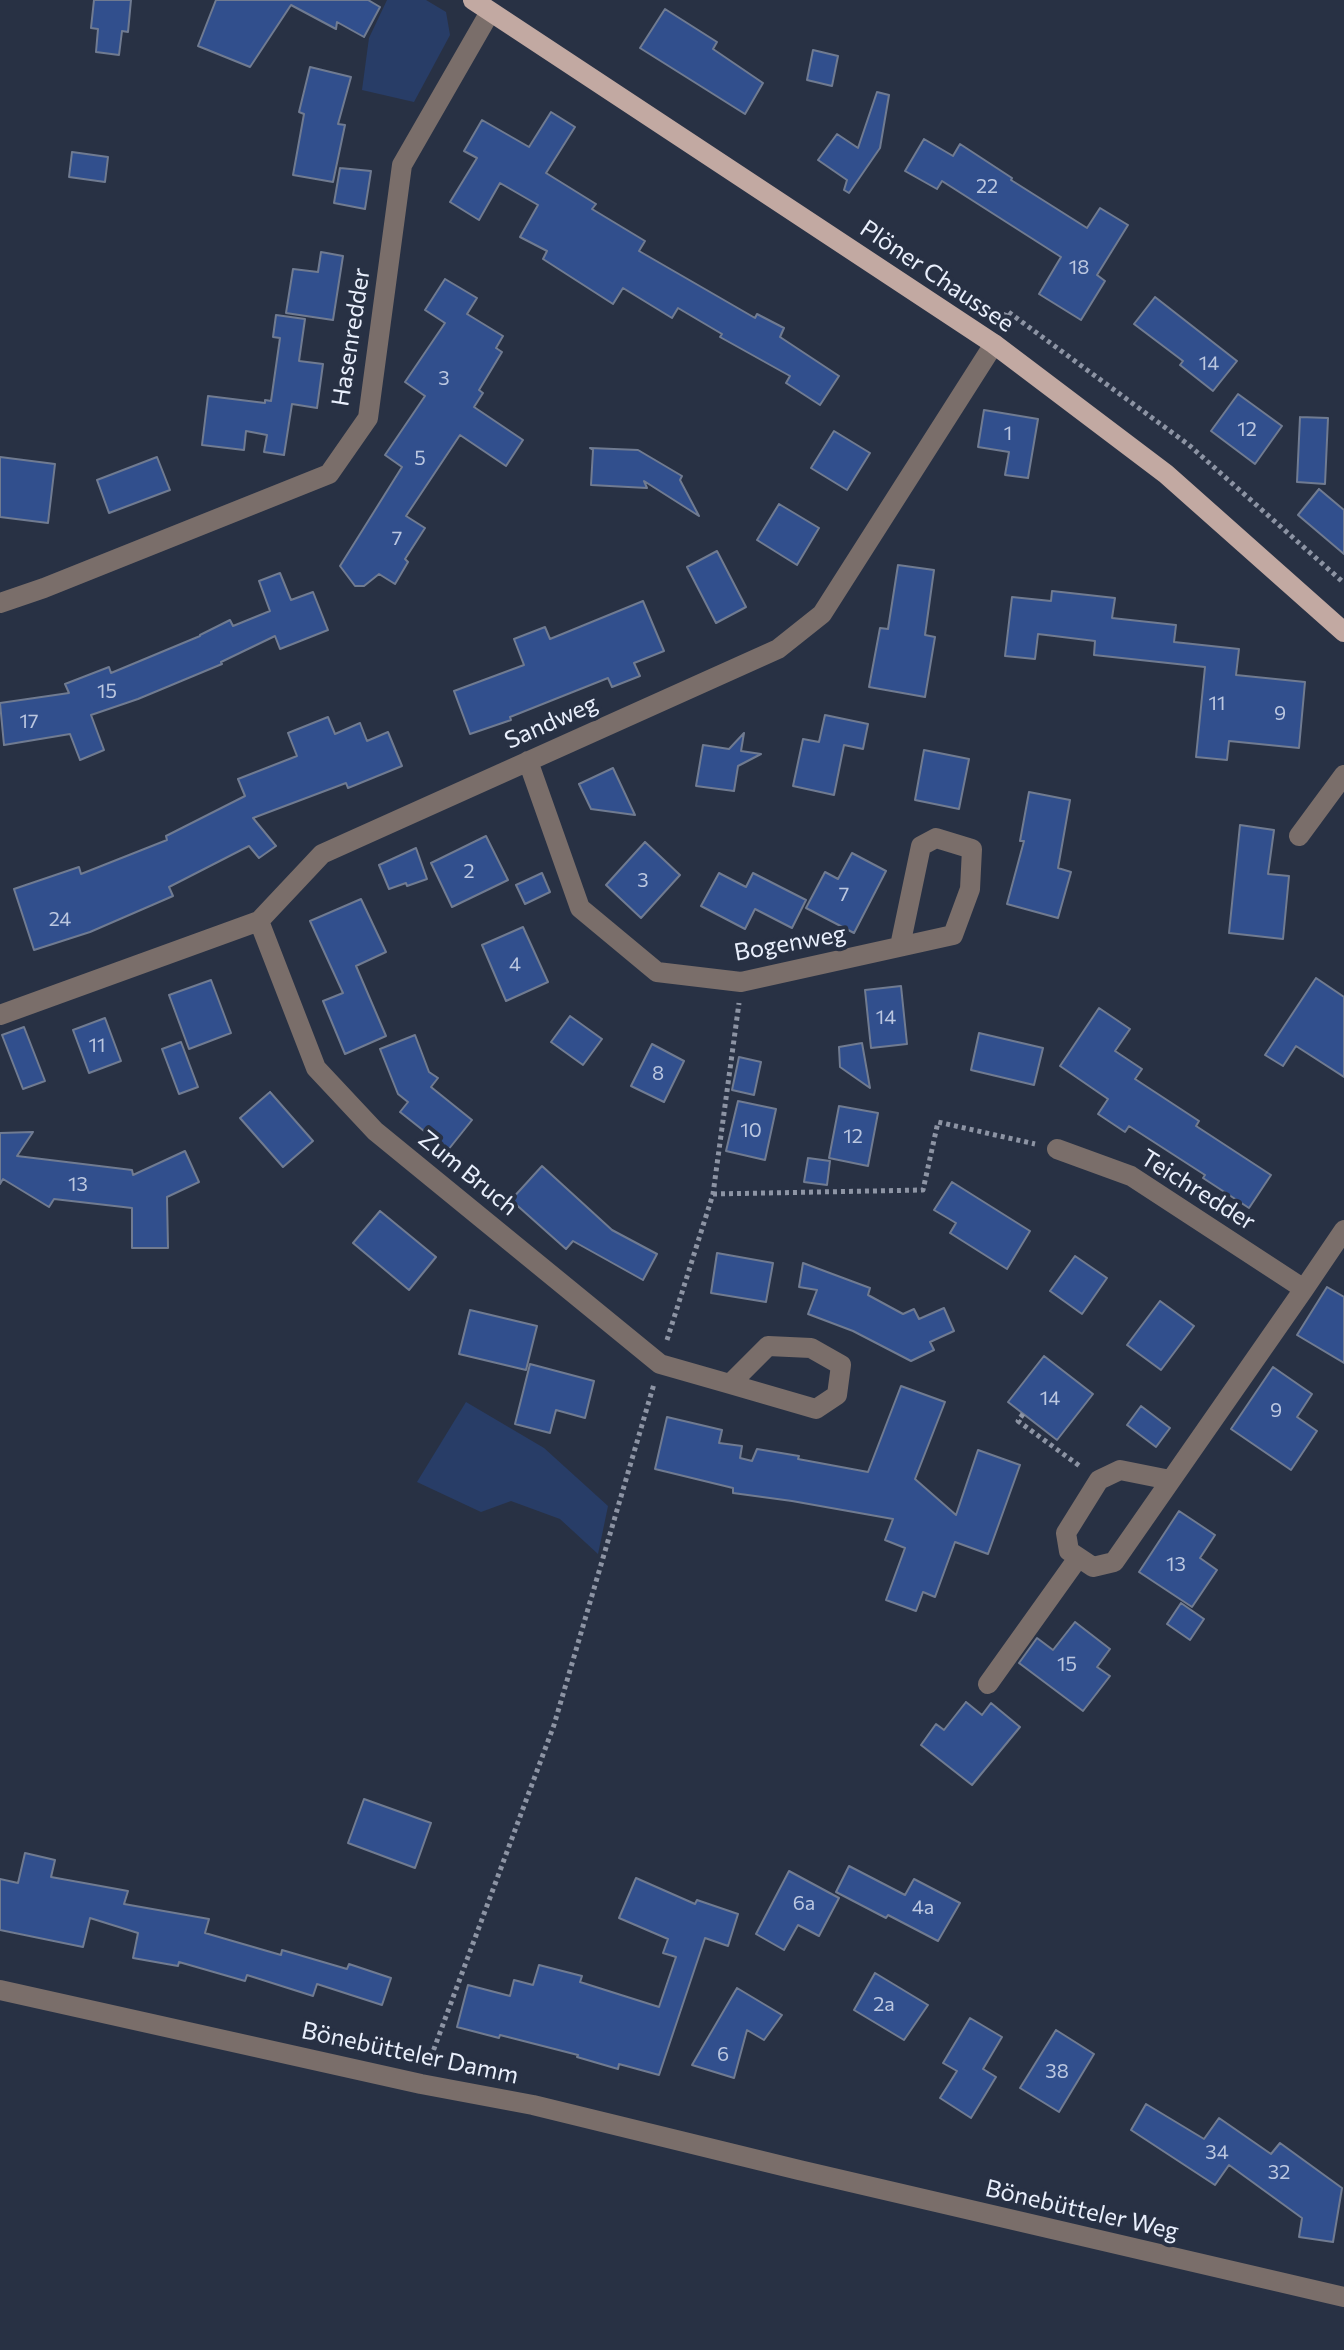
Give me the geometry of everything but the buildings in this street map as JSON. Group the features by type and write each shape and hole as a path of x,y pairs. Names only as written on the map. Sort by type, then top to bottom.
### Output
{"main road":[{"name":"Plöner Chaussee","path":"481,6 994,344 1166,474 1344,632"}],"street":[{"name":"Hasenredder","path":"0,603 329,474 368,418 402,165 481,6"},
{"name":"Sandweg","path":"5,1007 259,921 322,854 778,649 822,614 994,344"},
{"name":"Bogenweg","path":"528,761 580,908 657,972 741,982 953,935 970,889 972,849 936,838 921,846 900,946"},
{"path":"1299,836 1344,775"},
{"name":"Zum Bruch","path":"259,921 316,1068 375,1131 660,1364 816,1409 837,1395 841,1365 811,1348 768,1346 730,1384"},
{"name":"Teichredder","path":"1057,1149 1131,1176 1304,1289"},
{"path":"1170,1480 1120,1470 1099,1480 1066,1533 1069,1551 1093,1567 1114,1562 1344,1230"},
{"path":"988,1684 1078,1558"},
{"name":"Bönebütteler Damm","path":"0,1990 421,2084 533,2105 809,2173"},
{"name":"Bönebütteler Weg","path":"809,2173 1344,2297"}],"path":[{"path":"994,344 1007,311 1189,445 1344,583"},
{"path":"421,2084 554,1725 713,1194 741,982"},
{"path":"713,1194 923,1190 938,1122 1057,1149"},
{"path":"1023,1414 1018,1421 1099,1480"}],"shaded area":[{"path":"387,0 426,0 446,12 450,35 414,102 362,90 369,38"},
{"path":"466,1402 544,1448 608,1506 598,1554 560,1519 511,1501 481,1512 417,1482"}]}
